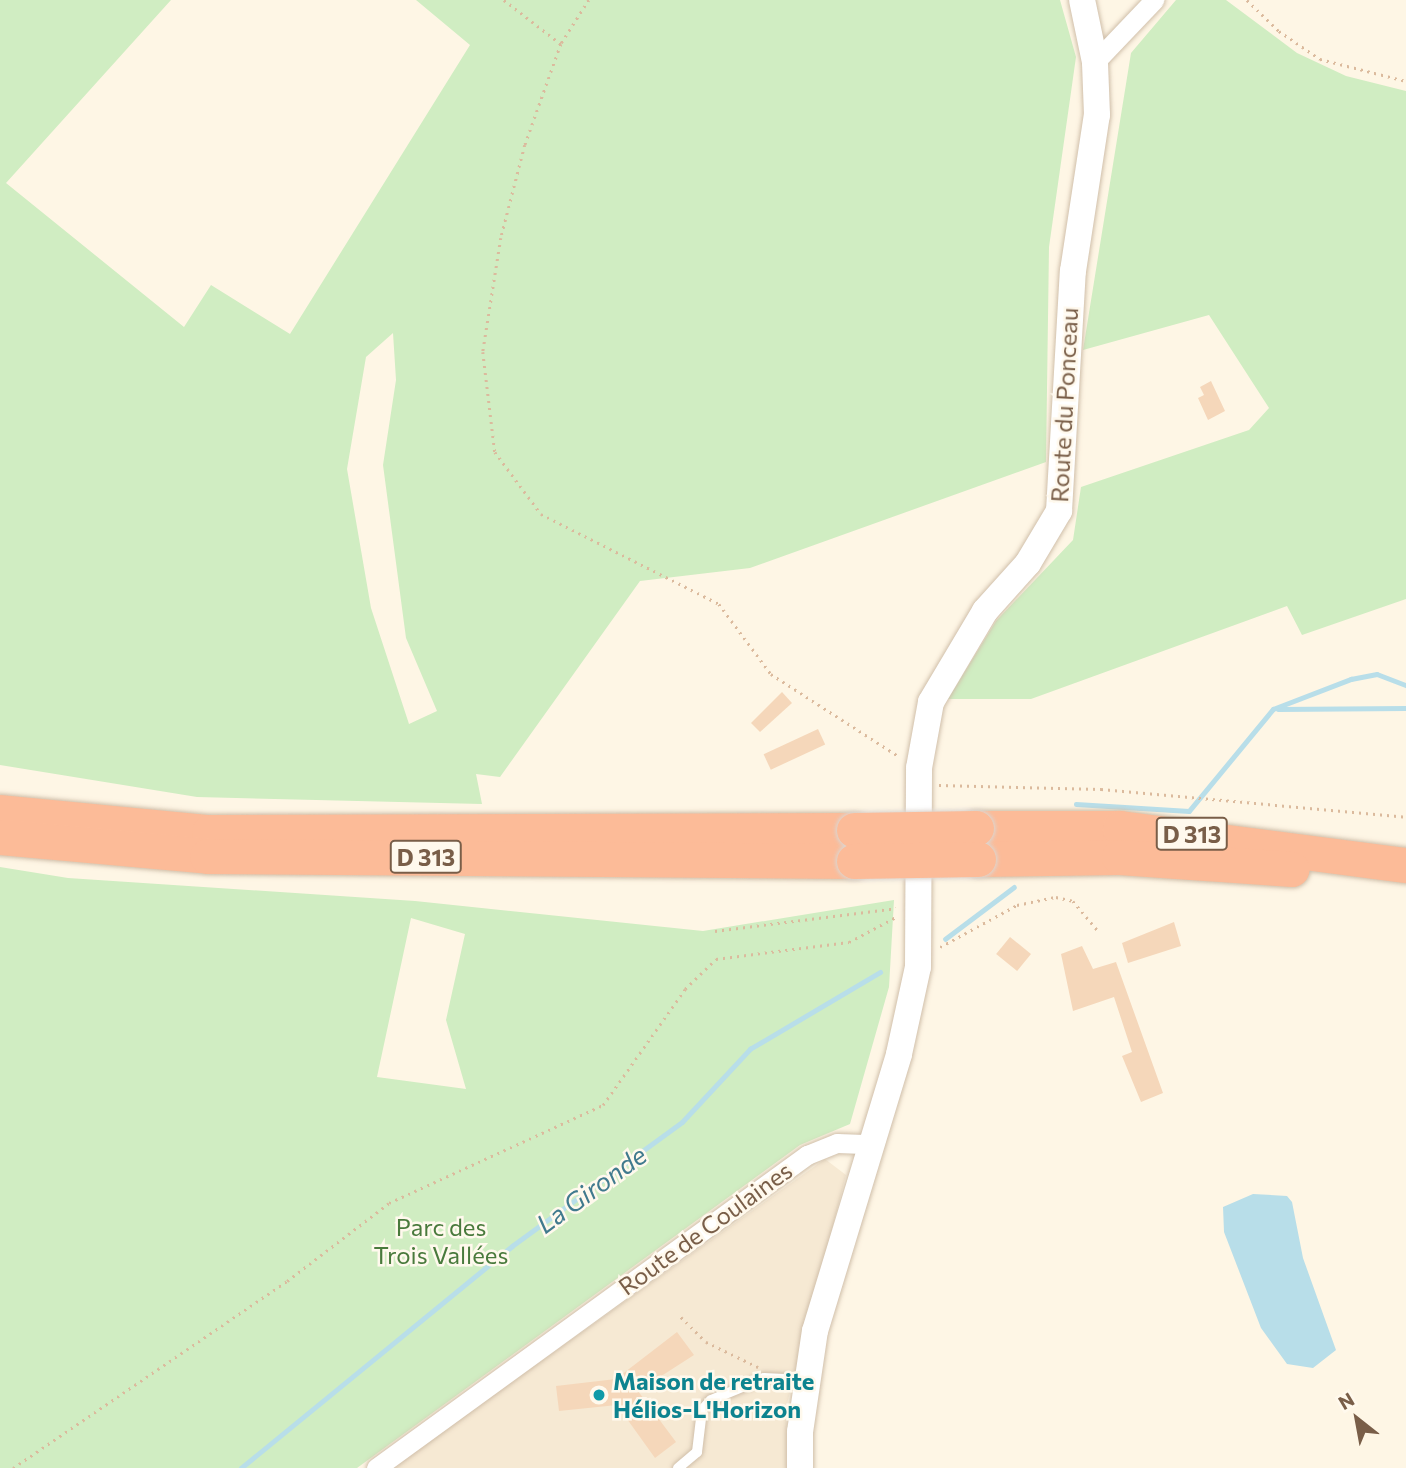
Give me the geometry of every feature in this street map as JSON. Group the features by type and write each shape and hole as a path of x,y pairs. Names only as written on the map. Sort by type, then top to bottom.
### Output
{"highway":[{"name":"D 313","path":"0,812 209,832 854,846"},
{"name":"D 313","path":"0,837 207,856 977,844 1120,828 1406,865"},
{"name":"D 313","path":"977,844 1306,870 1406,888"}],"street":[{"name":"Route du Ponceau","path":"800,1468 805,1380 899,1054 918,959 919,777 932,702 956,655 1028,563 1059,511 1073,271 1097,115 1095,62 1082,0"},
{"path":"1095,62 1154,0"},
{"name":"Route de Coulaines","path":"389,1464 550,1341 807,1155 837,1143 871,1144"}],"lane":[{"path":"678,1468 697,1452 702,1410 711,1400 764,1378 805,1380"}],"path":[{"path":"504,0 561,44"},
{"path":"589,0 561,44 525,145 501,238 483,352 495,452 541,514 719,604 771,674 919,777 1406,817"},
{"path":"1247,0 1279,32 1321,59 1406,81"},
{"path":"918,959 1017,905 1056,897 1073,901 1099,932"},
{"path":"715,932 920,904"},
{"path":"13,1468 287,1282 389,1203 603,1105 685,989 716,959 849,942 920,904"},
{"path":"681,1317 706,1342 769,1368"}],"shaded area":[{"path":"825,1159 846,1175 786,1408 788,1468 391,1468"}],"green space":[{"path":"0,0 171,0 6,183 184,327 211,285 290,334 470,45 416,0 1060,0 1076,57 1049,247 1046,462 750,568 640,581 500,777 476,774 482,804 197,797 0,765","holes":["393,333 396,380 383,465 406,638 437,711 409,724 371,608 347,469 366,357"]},
{"path":"1176,0 1226,0 1297,53 1346,76 1406,91 1406,599 1302,635 1287,606 1031,699 948,699 996,621 1073,540 1081,487 1249,430 1269,408 1209,315 1083,350 1131,53"},
{"name":"Parc des Trois Vallées","path":"0,867 68,878 415,901 703,931 894,900 889,987 850,1124 800,1145 357,1468 0,1468","holes":["411,918 465,934 446,1020 466,1089 377,1077"]}],"water":[{"path":"1253,1194 1287,1196 1292,1202 1303,1258 1336,1350 1313,1368 1287,1364 1261,1328 1224,1232 1223,1207"}],"building":[{"path":"1211,381 1225,411 1208,420 1198,398 1204,395 1200,387"},
{"path":"782,692 792,703 760,732 751,723"},
{"path":"818,729 825,744 771,770 764,754"},
{"path":"1174,922 1181,946 1128,963 1122,943"},
{"path":"1010,937 1031,954 1017,971 996,954"},
{"path":"1082,946 1093,969 1116,962 1163,1093 1141,1102 1122,1056 1132,1052 1114,997 1073,1011 1061,954"},
{"name":"Maison de retraite Hélios-L'Horizon","path":"677,1332 694,1355 638,1391 676,1442 655,1458 617,1405 559,1411 556,1386 616,1379"}],"waterway":[{"name":"La Gironde","path":"1076,804 1189,811 1273,709 1351,679 1377,674 1406,685"},
{"path":"1278,709 1406,708"},
{"name":"La Gironde","path":"945,939 1014,887"},
{"name":"La Gironde","path":"241,1468 512,1246 682,1122 750,1049 880,972"}],"place":[{"name":"Maison de retraite Hélios-L'Horizon","path":"599,1395"}]}
